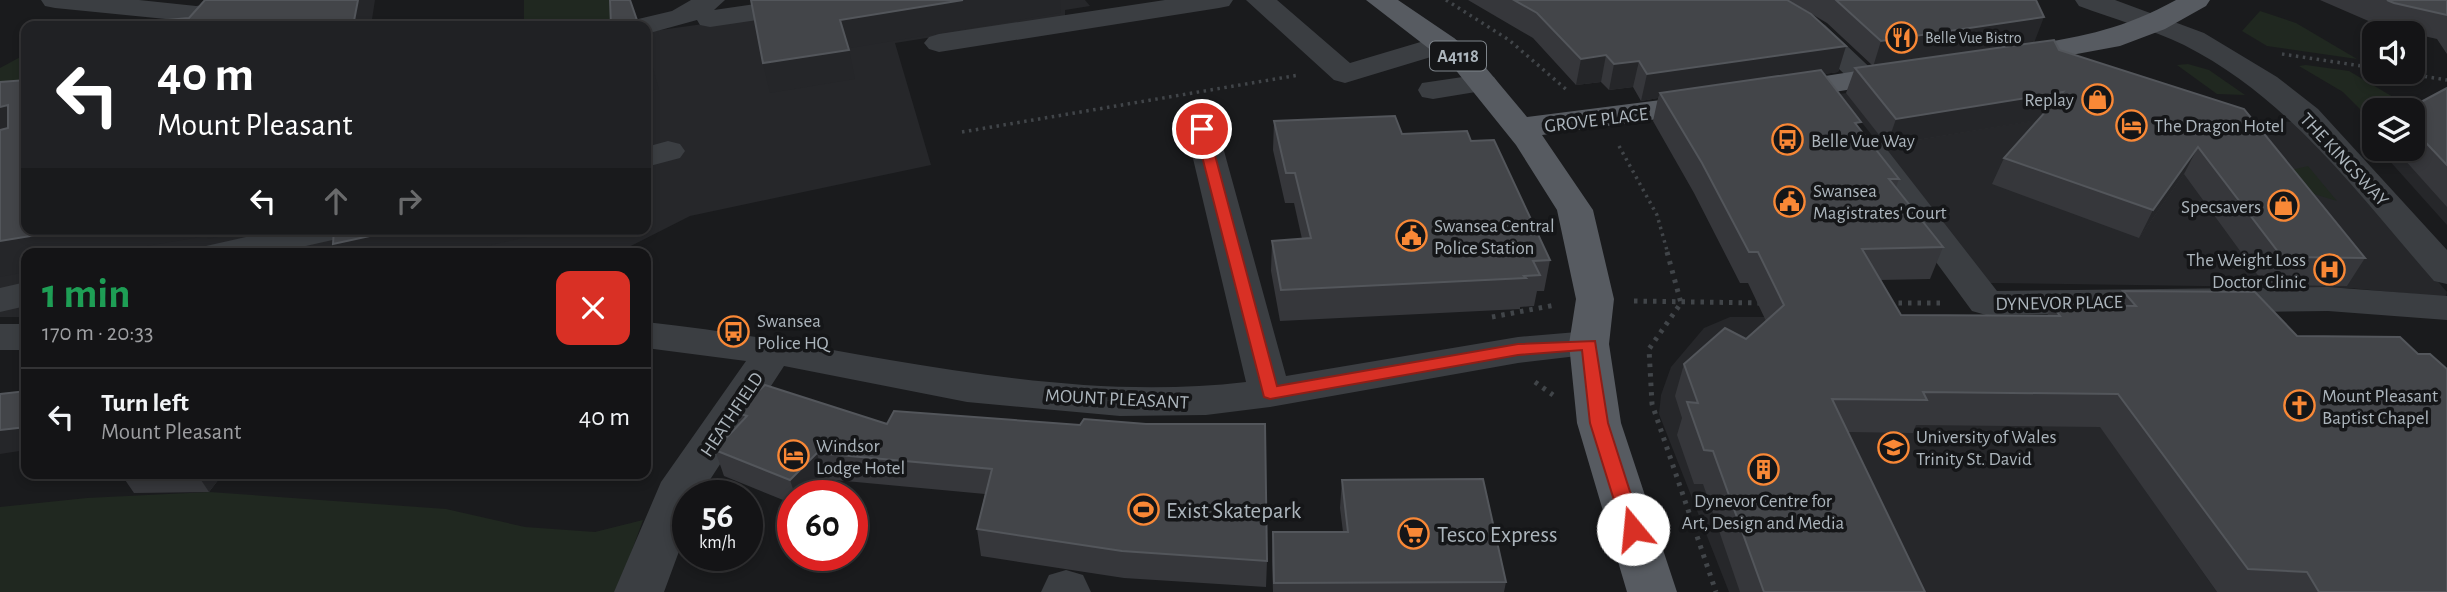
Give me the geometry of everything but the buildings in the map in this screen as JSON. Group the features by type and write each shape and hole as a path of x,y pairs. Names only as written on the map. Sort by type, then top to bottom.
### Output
{"main road":[{"name":"A4118","path":"1380,0 1444,44 1483,83 1520,128"},
{"path":"1975,62 2110,40 2155,23 2196,0"},
{"name":"GROVE PLACE","path":"1589,344 1595,299 1575,210 1520,128 1597,120 1928,69"},
{"name":"A4118","path":"1589,344 1599,423 1652,592"}],"street":[{"path":"55,0 196,14 326,0"},
{"path":"651,24 710,10 840,0"},
{"path":"939,43 1219,0"},
{"path":"1260,0 1345,74 1444,44"},
{"name":"THE KINGSWAY","path":"2089,0 2155,23 2228,58 2307,116 2447,272"},
{"path":"1754,1 1815,31 1867,79"},
{"path":"1433,90 1483,83"},
{"name":"DYNEVOR PLACE","path":"1821,86 1986,303 2328,299 2447,308"},
{"path":"1194,137 1270,393"},
{"path":"246,248 305,235"},
{"path":"0,300 21,295"},
{"name":"MOUNT PLEASANT","path":"651,336 774,351 967,388 1120,402 1206,401 1270,393 1518,350 1589,344"},
{"path":"0,337 21,337"},
{"name":"HEATHFIELD","path":"639,592 677,494 774,351"}],"path":[{"path":"1446,0 1509,40 1597,120 1627,156 1657,215 1681,303"},
{"path":"2271,52 2362,66"},
{"path":"962,132 1338,68"},
{"path":"2425,76 2447,80"},
{"path":"1486,318 1595,299 1766,303"},
{"path":"1681,303 1649,349 1652,404 1716,592"},
{"path":"1876,303 1986,303"}],"shaded area":[{"path":"524,0 619,0 616,21 524,21"},
{"path":"876,0 1085,0 1090,6 1065,10 1065,16 895,43 931,165 690,216 627,248 21,248 21,317 0,317 0,144 21,213 21,235 651,235 651,31"},
{"path":"2260,11 2296,23 2357,59 2267,46 2242,31"},
{"path":"21,57 21,106 0,115 0,68"},
{"path":"2188,64 2209,70 2245,95 2217,94 2177,65"},
{"path":"2068,65 2245,119 2293,122 2306,129 2447,292 2446,297 2349,288 1990,283 1839,94"},
{"path":"2299,66 2349,71 2362,79 2362,84 2371,84 2395,98 2362,98 2362,111 2343,92"},
{"path":"2447,93 2447,225 2390,161 2425,161 2425,129"},
{"path":"2308,166 2337,201 2297,189 2283,172"},
{"name":"University of Wales Trinity St. David","path":"1730,317 2023,317 2217,592 1729,592 1659,414 1661,395 1671,367 1704,328"},
{"path":"209,492 446,509 525,527 595,532 643,520 617,592 0,592 0,507 87,498"}],"place":[{"name":"Belle Vue Bistro","path":"1902,37"},
{"name":"Replay","path":"2097,99"},
{"name":"The Dragon Hotel","path":"2131,125"},
{"name":"Belle Vue Way","path":"1788,140"},
{"name":"Swansea Magistrates' Court","path":"1790,201"},
{"name":"Specsavers","path":"2284,206"},
{"name":"Swansea Central Police Station","path":"1411,236"},
{"name":"The Weight Loss Doctor Clinic","path":"2329,270"},
{"name":"Swansea Police HQ","path":"734,331"},
{"name":"Mount Pleasant Baptist Chapel","path":"2299,406"},
{"name":"University of Wales Trinity St. David","path":"1893,447"},
{"name":"Windsor Lodge Hotel","path":"793,456"},
{"name":"Dynevor Centre for Art, Design and Media","path":"1763,469"},
{"name":"Exist Skatepark","path":"1143,510"},
{"name":"Tesco Express","path":"1414,534"}],"route":[{"path":"1202,129 1270,393 1518,350 1589,344 1599,423 1633,529"}]}
